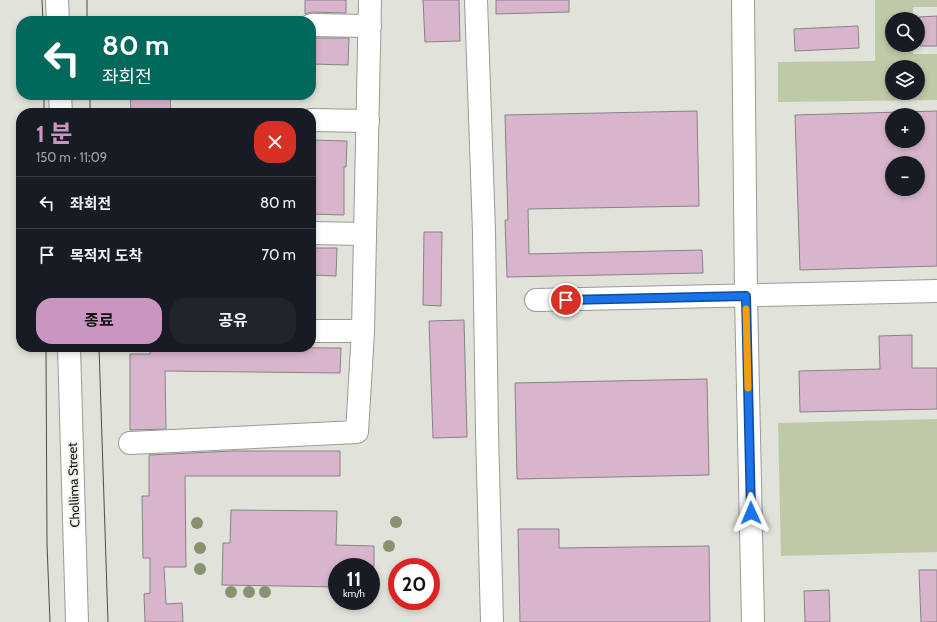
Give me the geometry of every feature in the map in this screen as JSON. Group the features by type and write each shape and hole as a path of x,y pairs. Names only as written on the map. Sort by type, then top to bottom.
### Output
{"main road":[{"path":"57,0 58,16"},
{"path":"130,443 357,432 363,331 370,0"},
{"path":"476,0 484,225 492,622"},
{"path":"743,0 746,296 754,622"},
{"path":"316,25 370,26"},
{"path":"316,120 368,121"},
{"path":"316,233 365,234"},
{"path":"536,300 937,291"},
{"path":"316,331 363,331"},
{"name":"Chollima Street","path":"68,352 77,622"}],"green space":[{"path":"875,0 937,0 937,7 913,7 913,12 885,12 885,52 937,54 937,100 778,102 778,62 875,61"},
{"path":"937,419 937,552 781,556 778,423"}],"building":[{"path":"305,0 346,0 346,13 311,12 305,14"},
{"path":"423,0 459,0 460,41 425,42"},
{"path":"496,0 569,0 569,12 496,14"},
{"path":"937,16 937,46 925,46 925,17"},
{"path":"858,26 859,48 795,51 794,29"},
{"path":"316,38 349,38 348,65 316,64"},
{"path":"130,100 170,100 171,108 131,108"},
{"path":"697,111 699,206 528,209 529,254 702,250 703,273 507,277 505,220 508,220 505,115"},
{"path":"925,111 937,111 937,266 800,270 795,115 885,112 885,148 925,148"},
{"path":"316,140 347,141 346,167 344,167 344,215 316,214"},
{"path":"424,232 442,232 441,306 423,305"},
{"path":"316,248 337,248 336,276 316,275"},
{"path":"464,320 467,437 433,438 429,321"},
{"path":"912,335 912,368 937,368 937,409 800,412 799,371 880,369 879,336"},
{"path":"316,348 341,348 340,373 165,371 166,429 130,430 130,354 150,354 150,352 316,352"},
{"path":"707,379 709,475 517,479 515,383"},
{"path":"233,451 340,451 340,476 185,476 186,567 164,567 166,604 182,603 183,622 145,622 144,594 150,593 150,558 143,558 142,496 149,496 149,455"},
{"path":"231,510 337,511 336,545 374,546 374,558 328,558 328,587 222,585 223,543 230,543"},
{"path":"518,529 559,529 559,548 709,546 710,622 520,622"},
{"path":"919,570 937,570 937,622 921,622"},
{"path":"829,590 830,622 805,622 804,591"}],"tram line":[{"path":"42,0 43,16"},
{"path":"87,0 87,16"},
{"path":"44,100 44,108"},
{"path":"90,100 90,108"},
{"path":"46,352 47,544 50,622"},
{"path":"99,352 108,622"}],"slow traffic":[{"path":"746,309 748,388"}],"route":[{"path":"566,300 746,296 751,513"}]}
